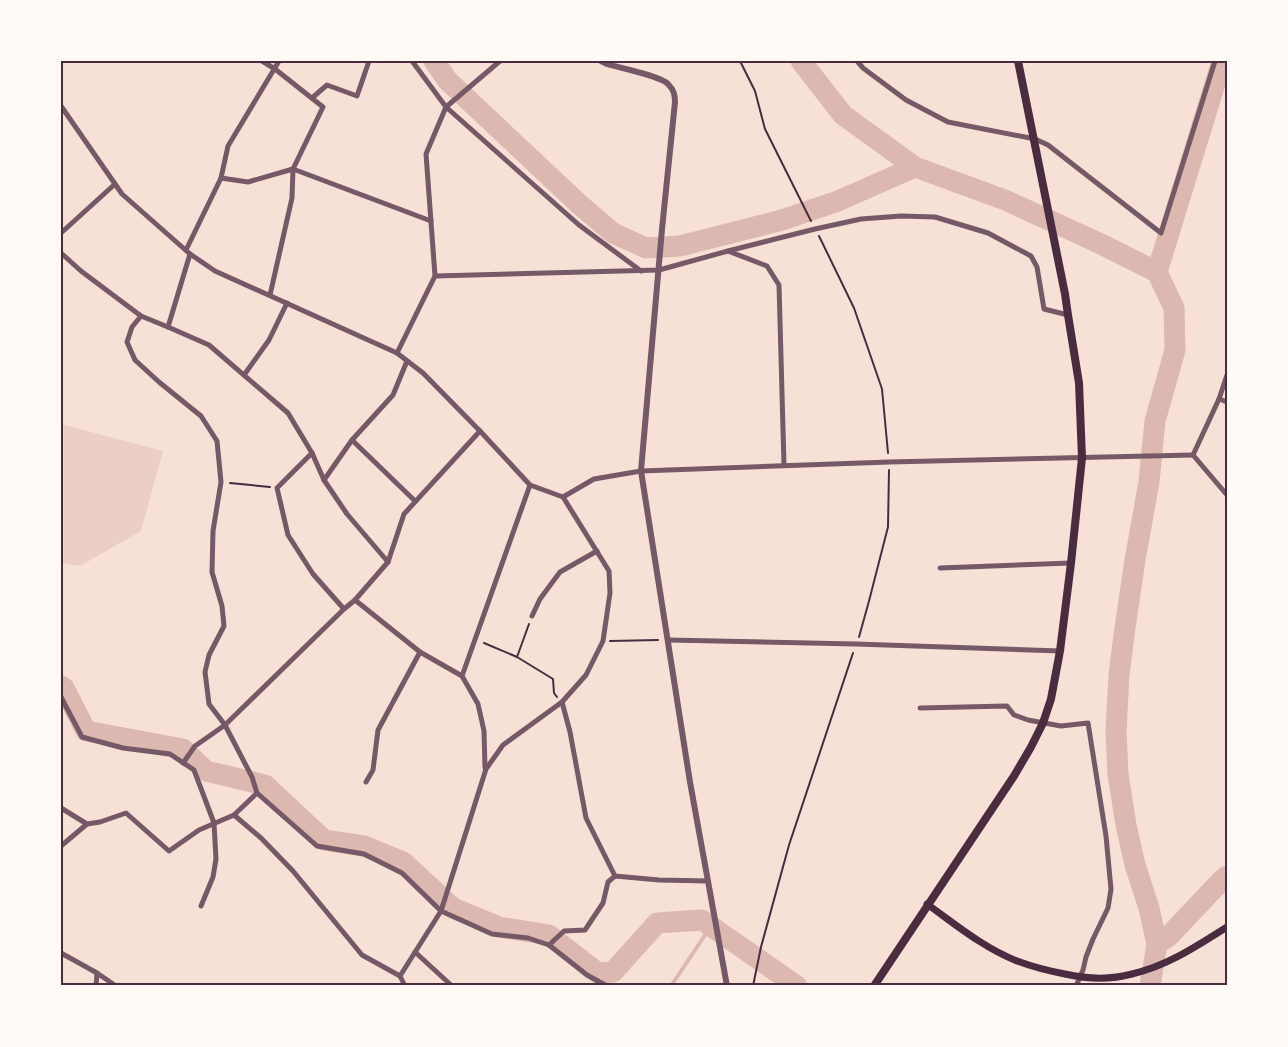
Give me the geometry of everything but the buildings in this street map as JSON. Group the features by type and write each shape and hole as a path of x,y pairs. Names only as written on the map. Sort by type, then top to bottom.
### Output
{"main road":[{"path":"874,986 1014,776 1031,747 1051,699 1060,651 1072,563 1082,458 1079,383 1065,294 1018,61"},
{"path":"928,904 966,933 1016,960 1044,970 1081,977 1107,979 1133,974 1173,960 1227,927"}],"street":[{"path":"262,61 323,106 292,169 292,198 270,295"},
{"path":"168,327 188,252 221,178 228,146 279,61"},
{"path":"312,98 327,85 357,96 369,61"},
{"path":"412,61 446,107 579,225 641,271"},
{"path":"397,353 435,276 426,154 446,107 500,61"},
{"path":"601,61 667,82 674,93 675,102 641,471 692,791 727,986"},
{"path":"857,61 863,68 906,100 948,122 1034,139 1048,145 1162,233 1215,61"},
{"path":"61,106 122,194 188,252 215,271 397,353 423,374 530,485 563,497 609,571 610,593 603,641 586,675 562,702 504,745 486,770 441,911 400,976"},
{"path":"221,178 248,182 292,169 431,221"},
{"path":"61,233 115,184"},
{"path":"435,276 659,270 815,229 861,219 901,216 936,217 988,233 1032,256 1037,267 1044,309 1068,315"},
{"path":"728,251 767,266 779,285 784,465"},
{"path":"61,253 81,271 141,316 209,345 288,413 312,453 324,480 347,514 388,562"},
{"path":"244,375 269,340 287,303"},
{"path":"141,316 132,327 127,342 135,360 201,416 217,441 221,482 213,531 212,572 222,606 224,626 209,655 204,672 209,704 225,725 252,777 257,793 317,846 364,854 402,873 441,911 492,934 528,938 550,945 587,975 607,986"},
{"path":"324,480 352,440 393,395 407,361"},
{"path":"1193,455 1219,399 1227,376"},
{"path":"1219,399 1227,402"},
{"path":"183,763 195,746 225,725 355,600 388,562 404,514 480,431"},
{"path":"352,440 415,501"},
{"path":"312,453 277,488 288,535 313,574 344,609"},
{"path":"563,497 594,479 641,471 784,465 1193,455"},
{"path":"1193,455 1227,495"},
{"path":"462,676 530,485"},
{"path":"532,616 540,599 560,572 597,551"},
{"path":"940,568 1072,563"},
{"path":"355,600 420,652 462,676 478,704 484,732 486,770"},
{"path":"668,640 1060,651"},
{"path":"366,782 373,770 378,730 420,652"},
{"path":"61,697 82,737 123,748 170,754 194,770 214,823 216,859 213,877 202,906"},
{"path":"562,702 570,732 586,818 615,876"},
{"path":"920,708 1007,706 1014,715 1042,723 1061,726 1088,723 1106,836 1111,889 1108,908 1093,939 1081,977 1076,986"},
{"path":"61,846 86,824 100,822 126,813 169,851 200,830 234,815 257,793"},
{"path":"61,808 86,824"},
{"path":"234,815 261,838 293,871 362,955 400,976 405,986"},
{"path":"550,945 564,931 585,930 603,904 608,882 615,876 659,880 708,881"},
{"path":"415,952 452,986"},
{"path":"61,953 116,986"},
{"path":"96,986 97,973"}],"path":[{"path":"740,61 756,90 765,129 854,308 882,389 889,462 888,527 870,601 790,845 761,947 753,986"},
{"path":"221,482 277,488"},
{"path":"518,657 532,616"},
{"path":"603,641 668,640"},
{"path":"477,641 518,657 553,679 554,693 562,702"}],"shaded area":[{"path":"61,424 163,451 141,531 80,566 61,563"}],"waterway":[{"path":"434,61 448,81 579,204 613,233 646,248 680,246 782,220 838,201 915,167"},
{"path":"801,61 843,115 915,167 1005,200 1157,272 1174,308 1175,350 1155,421 1149,482 1124,635 1119,675 1116,732 1118,774 1126,825 1157,944 1150,986"},
{"path":"1157,272 1222,61"},
{"path":"61,686 64,688 86,731 183,749 206,771 265,785 324,840 364,846 403,862 453,908 499,927 549,935 598,973 613,972 657,923 702,920 797,986"},
{"path":"1157,944 1169,936 1227,876"},
{"path":"671,986 711,926"}]}
